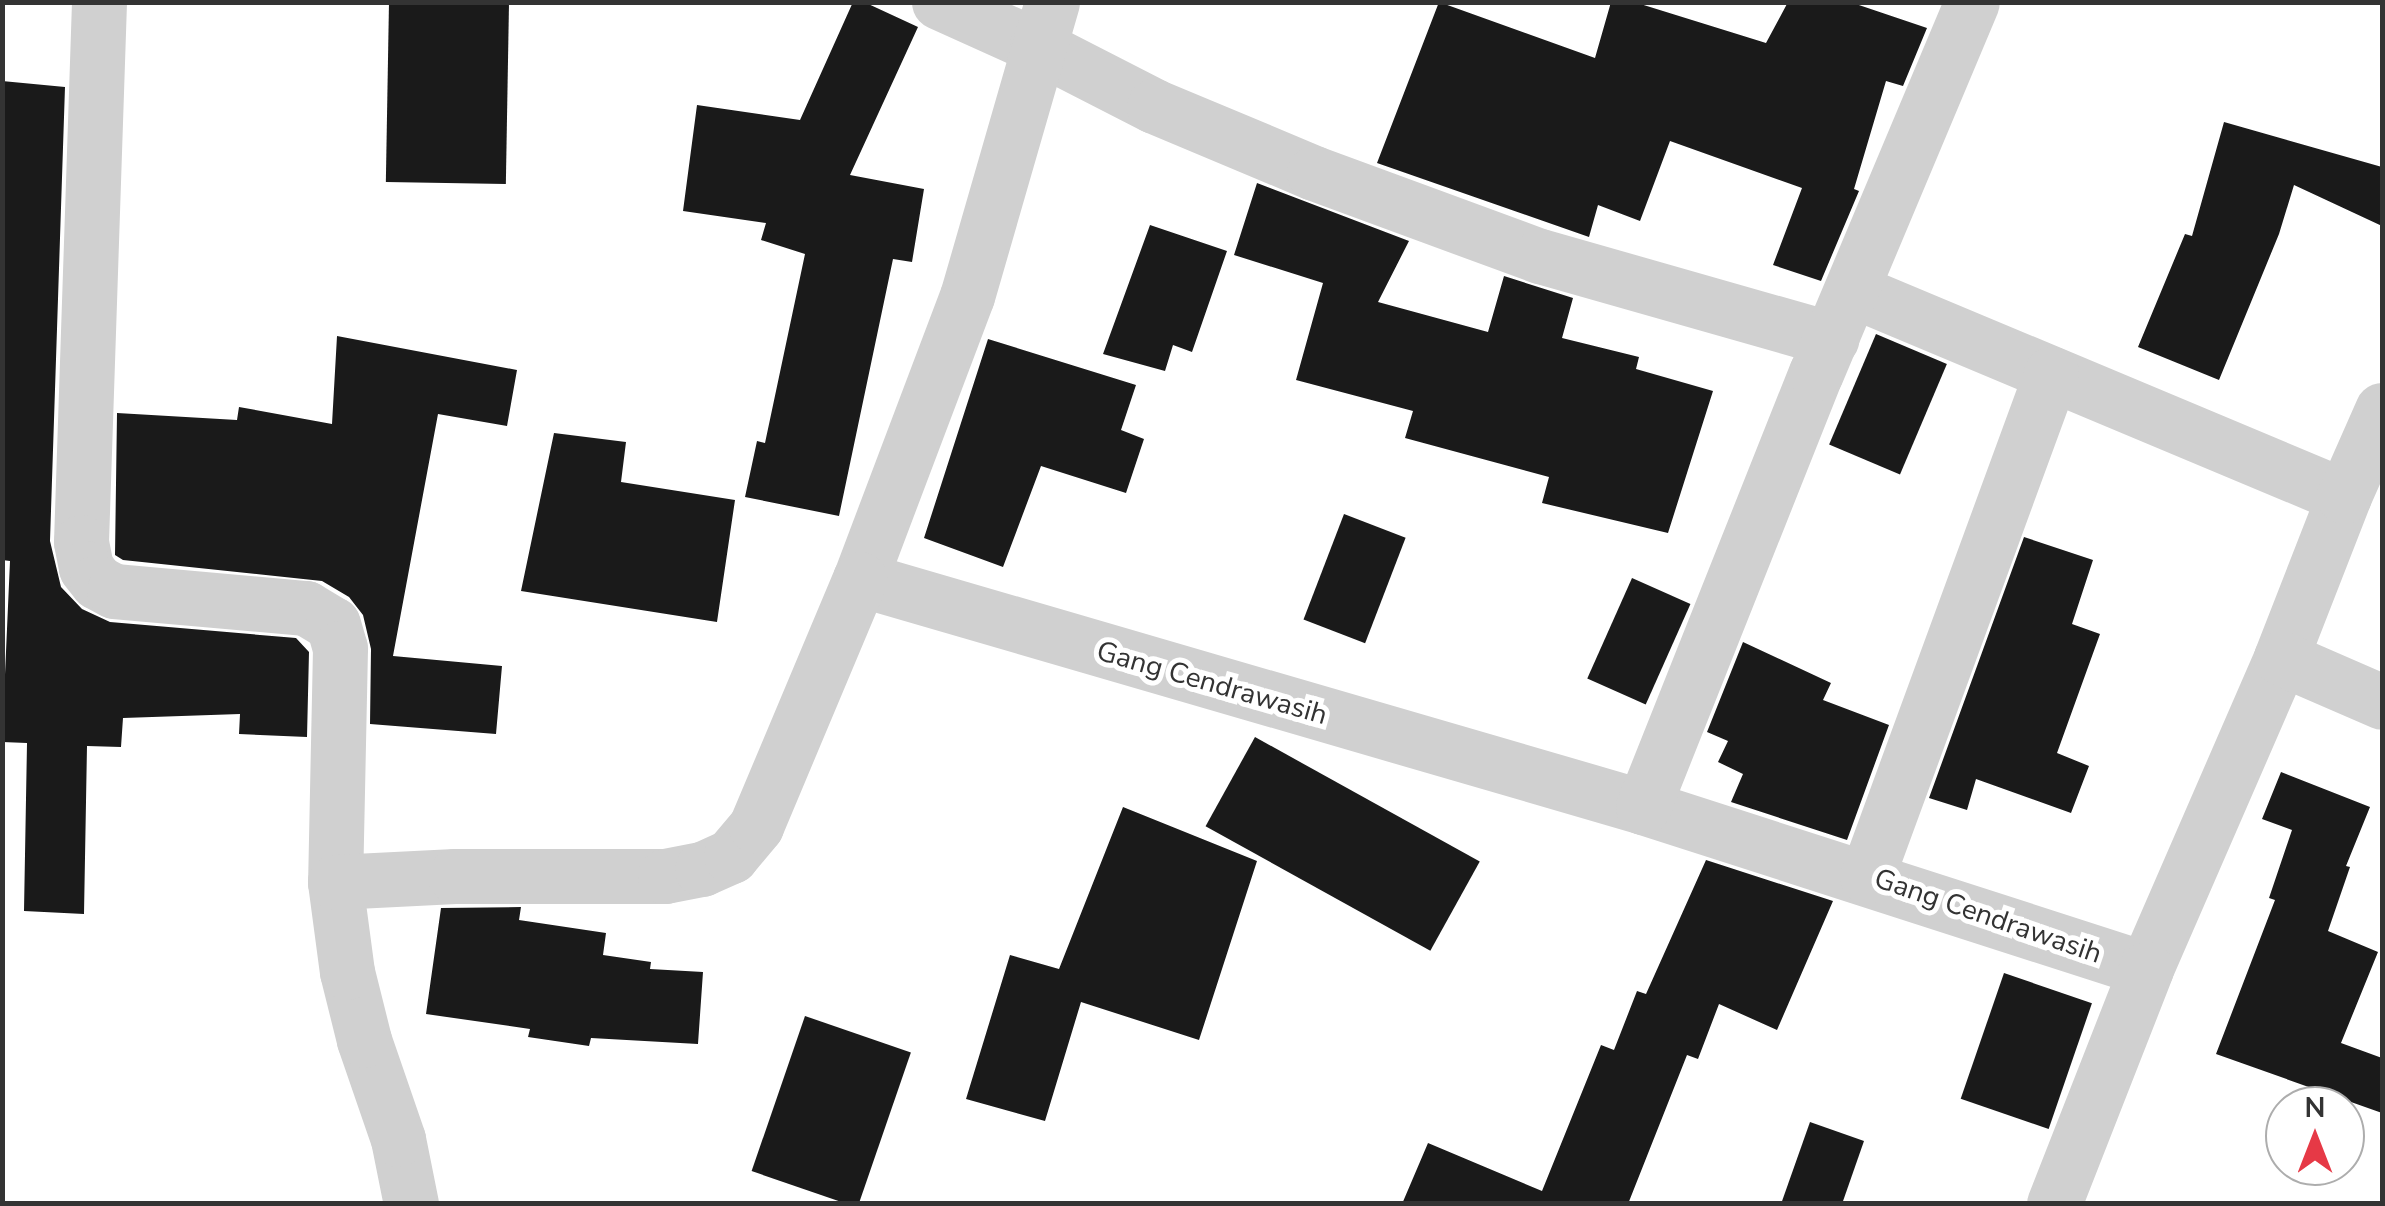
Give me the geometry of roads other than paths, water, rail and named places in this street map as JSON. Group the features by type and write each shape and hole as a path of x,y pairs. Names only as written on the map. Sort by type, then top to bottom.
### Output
{"street":[{"path":"98,2 82,542 86,568 97,582 114,592 306,608 333,624 340,648 335,882 347,972 364,1040 398,1139 411,1204"},
{"path":"938,2 1044,24 1154,106 1332,180 1540,256 1831,340"},
{"path":"1643,806 1972,2"},
{"path":"335,882 455,876 665,876 702,869 730,856 756,826 860,579 967,296 1044,24"},
{"path":"1852,290 2344,496"},
{"path":"1867,876 2051,374"},
{"path":"2054,1204 2146,969 2281,658 2382,410"},
{"name":"Gang Cendrawasih","path":"860,579 1643,806 2146,969"},
{"path":"2281,658 2382,702"}]}
